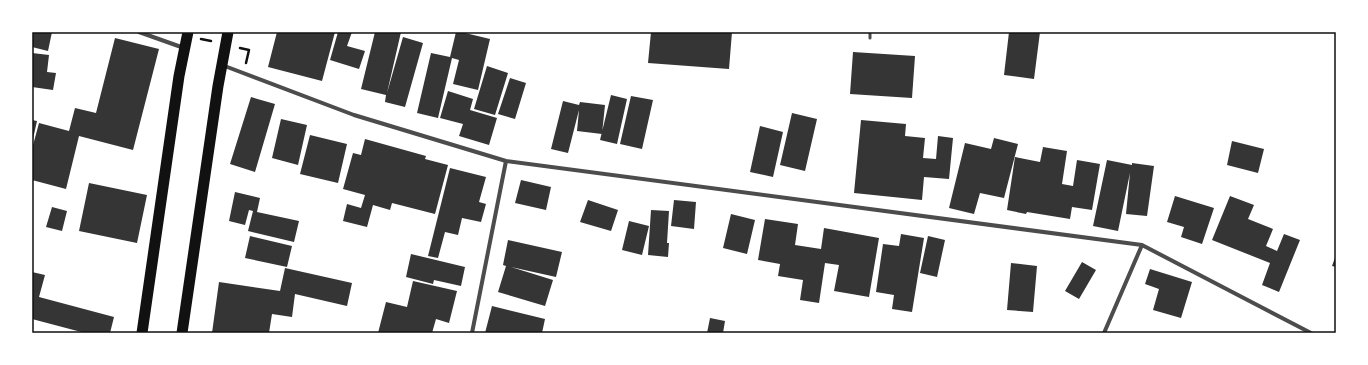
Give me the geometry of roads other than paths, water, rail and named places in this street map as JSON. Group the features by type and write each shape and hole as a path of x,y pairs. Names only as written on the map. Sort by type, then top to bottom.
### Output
{"highway":[{"path":"142,333 188,32"},
{"path":"182,333 228,32"}],"street":[{"path":"139,32 185,48"},
{"path":"222,65 354,115 506,161 1142,245 1311,333"},
{"path":"472,333 506,161"},
{"path":"1104,333 1142,245"}],"lane":[{"path":"870,32 870,38"}]}
